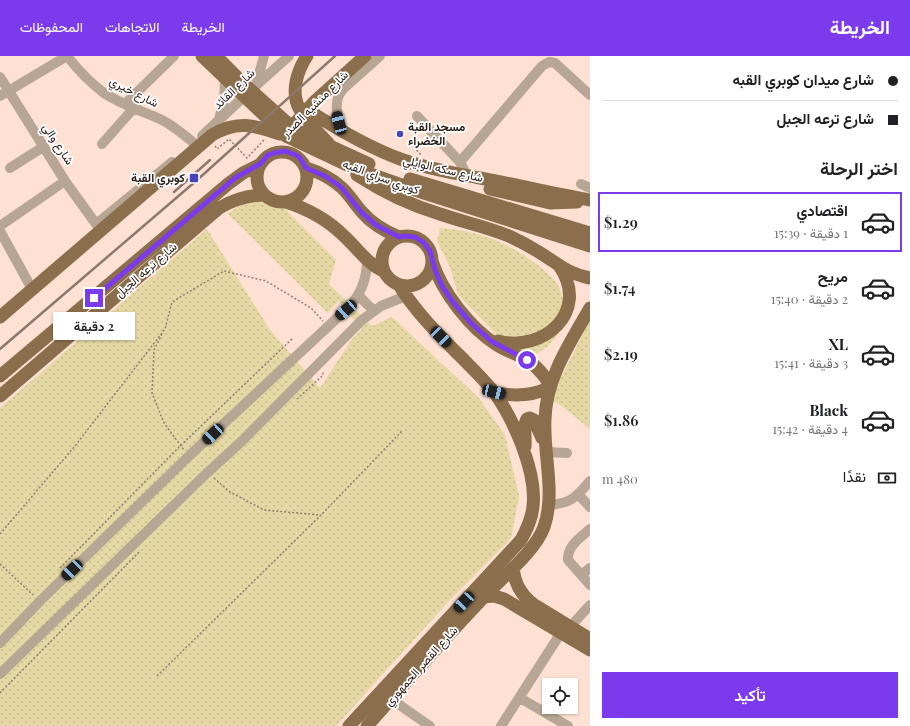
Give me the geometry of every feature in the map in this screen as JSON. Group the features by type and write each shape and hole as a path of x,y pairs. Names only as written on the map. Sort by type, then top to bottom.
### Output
{"main road":[{"name":"كوبري سراي القبه","path":"203,56 286,136 356,169 424,193 590,246"},
{"name":"كوبري سراي القبه","path":"216,56 244,84 292,127 332,148 361,161 412,180 590,233"},
{"path":"307,56 297,76 297,103 300,110 332,148"},
{"name":"شارع منشيه الصدر","path":"264,160 290,127 306,110 365,56"},
{"name":"شارع سكه الوايلي","path":"306,110 379,150 403,160 430,168 467,176 587,193"},
{"path":"296,155 311,128 324,121"},
{"path":"0,316 212,136 220,131 238,125 247,125 256,126 286,136"},
{"path":"286,202 297,198 304,190 308,179 306,168 300,158 285,151 274,153 264,160 257,174 257,180 261,191 265,195 275,201 286,202 306,210 326,221 343,234 367,260 383,271 402,291 409,286 424,280 430,272 432,262"},
{"name":"شارع ترعه الجبل","path":"0,396 156,253 235,178 264,160"},
{"path":"340,162 366,180 394,196 424,209 508,236 530,247 555,264 575,274 590,278"},
{"path":"306,168 334,181 347,193 369,219 383,230 399,237"},
{"path":"412,180 433,179 460,182 550,203 559,203 587,193"},
{"name":"شارع ترعه الجبل","path":"0,376 156,253 225,204 244,197 265,195"},
{"path":"383,271 381,261 384,251 390,242 399,237 409,236 415,237 424,243 430,251 432,262 438,278 447,294 471,323 485,337 498,346 520,356 534,365 540,371 550,387 541,392 522,396 494,392"},
{"path":"485,337 506,343 522,344 545,337 558,327 568,314 572,298 569,281 555,264"},
{"name":"شارع القصر الجمهوري","path":"349,726 521,540 530,523 533,504 531,478 524,452 514,428 494,392 426,322 402,291"},
{"name":"شارع القصر الجمهوري","path":"367,726 483,597 537,541 544,528 549,505 545,446 545,408 550,387 561,360 590,308"},
{"path":"524,452 526,437 524,422 526,419 530,418 534,420 545,446"},
{"path":"512,568 518,588 524,597 566,628 590,650"},
{"path":"483,597 494,596 504,599 590,639"}],"street":[{"path":"4,94 67,56"},
{"name":"شارع خيري","path":"67,56 90,82 105,94 163,120 194,143"},
{"path":"102,144 129,106 174,56"},
{"path":"203,56 225,78 240,87 253,87 264,56"},
{"name":"شارع القائد","path":"96,224 216,124 253,87 289,56"},
{"path":"342,131 336,109 338,95 380,56"},
{"path":"460,162 544,64 552,62 558,65 590,95"},
{"name":"شارع والي","path":"0,77 4,94 44,147 96,224"},
{"path":"216,124 224,102 226,86 225,78"},
{"path":"417,116 460,162 467,176"},
{"path":"10,168 44,147"},
{"path":"0,226 66,181"},
{"path":"0,231 32,289"},
{"path":"0,643 40,601 190,455 352,304 358,295 366,274 367,260"},
{"path":"0,674 207,473 242,441 364,317 389,302 402,291"},
{"path":"358,295 374,311"},
{"path":"352,304 364,317"},
{"path":"545,446 567,453"},
{"path":"549,505 563,504 572,500 585,499 590,481"},
{"path":"590,529 571,547 567,553 568,560 590,586"},
{"path":"581,576 590,568"},
{"path":"502,726 566,628 590,605"},
{"path":"393,697 401,706 430,726"},
{"path":"520,698 563,725"}],"path":[{"path":"217,149 229,138 247,158 259,145"},
{"path":"0,534 75,446 164,329 172,302 224,271 266,280 311,308 328,326"},
{"path":"55,573 175,452 292,339"},
{"path":"292,404 323,375 319,364"},
{"path":"157,676 315,521 402,431"},
{"path":"0,694 140,552"},
{"path":"0,564 34,595"}],"shaded area":[{"path":"252,195 276,200 336,260 329,284 372,326 392,317 479,398 505,435 519,496 511,539 449,601 336,726 0,726 0,408 207,229 270,330 320,388 352,339 362,329 338,301 328,313 228,214"},
{"path":"440,228 469,232 502,243 529,258 555,281 561,293 564,314 561,328 554,340 549,345 531,357 514,353 458,295 450,267 437,241"},
{"path":"590,320 590,429 563,407 550,399"}],"railway":[{"path":"0,349 196,181 335,56"},
{"path":"174,192 210,160"}],"place":[{"name":"مسجد القبة الخضراء","path":"400,134"},
{"name":"كوبري القبة","path":"194,178"}],"route":[{"path":"94,298 235,178 260,164 268,155 285,151 290,152 300,158 306,168 316,171 334,181 347,193 362,213 383,230 399,237 415,237 424,243 430,251 432,262 442,286 452,301 471,323 491,341 527,360"}]}
